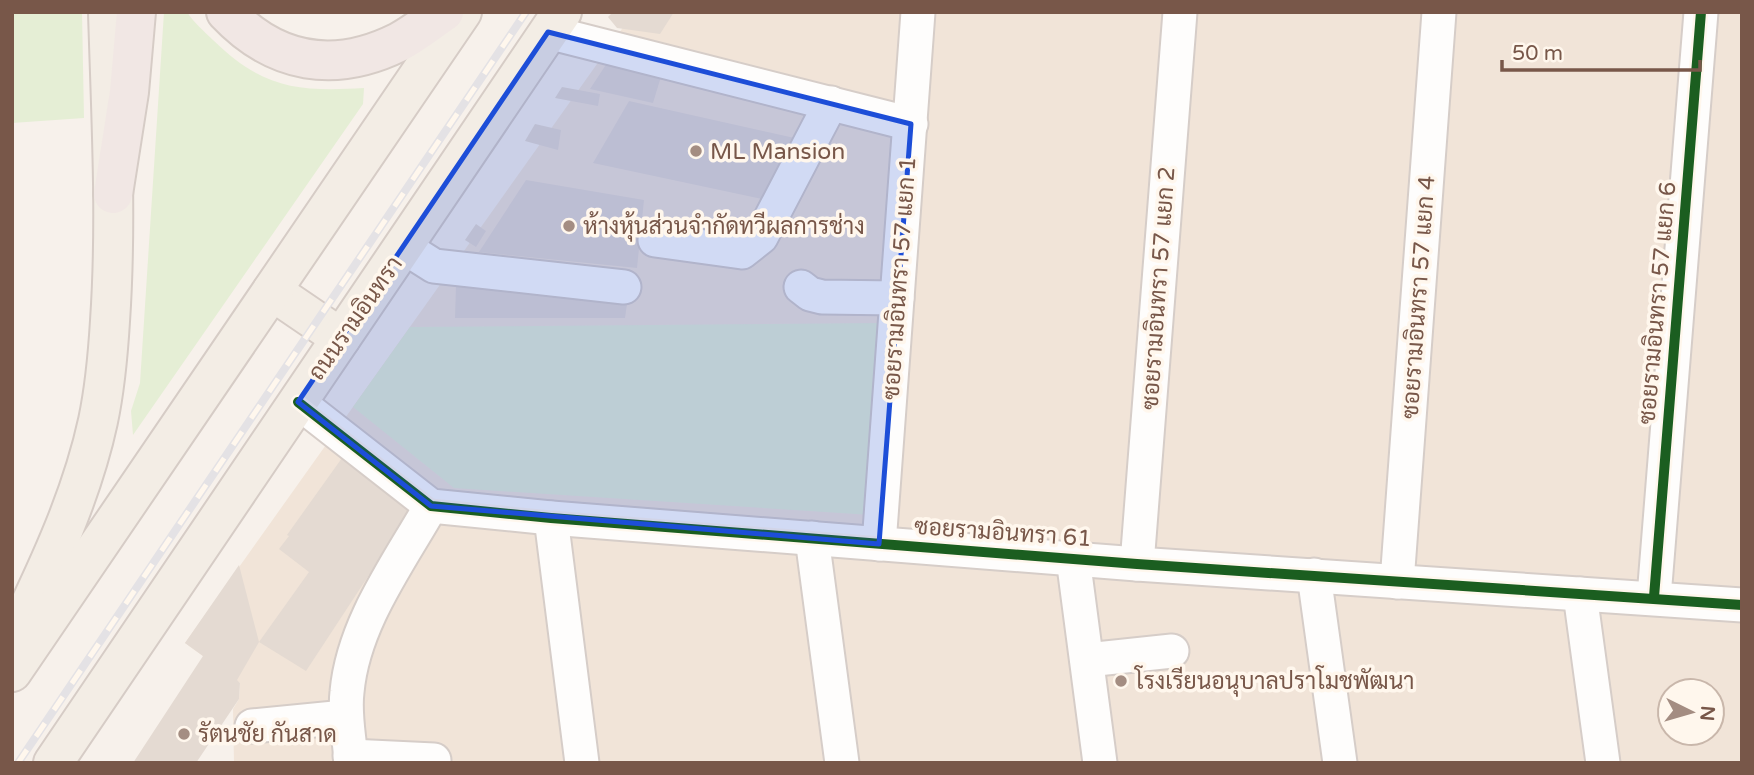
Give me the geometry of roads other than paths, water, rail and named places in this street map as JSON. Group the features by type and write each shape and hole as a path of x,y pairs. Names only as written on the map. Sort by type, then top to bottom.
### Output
{"highway":[{"path":"113,194 129,92 136,12"},
{"path":"226,12 244,31 272,49 304,60 329,60 372,54 401,41 444,12"}],"main road":[{"path":"12,641 60,538 98,421 107,358 113,282 108,12"},
{"path":"12,672 462,12"},
{"name":"ถนนรามอินทรา","path":"53,763 555,22"},
{"path":"272,291 341,338"}],"street":[{"name":"ซอยรามอินทรา 57 แยก 1","path":"879,544 918,12"},
{"name":"ซอยรามอินทรา 57 แยก 2","path":"1137,564 1180,12"},
{"name":"ซอยรามอินทรา 57 แยก 4","path":"1397,582 1439,12"},
{"name":"ซอยรามอินทรา 57 แยก 6","path":"1654,597 1701,12"},
{"path":"555,22 911,124"},
{"path":"655,240 742,252 761,237 831,103"},
{"path":"404,247 434,266 624,287"},
{"path":"801,287 810,294 822,297 897,298"},
{"path":"298,402 431,506 375,603 352,656 345,717 350,760 434,760"},
{"name":"ซอยรามอินทรา 61","path":"431,506 551,518 1137,564 1742,605"},
{"path":"551,518 582,763"},
{"path":"812,538 842,763"},
{"path":"1073,558 1100,763"},
{"path":"1314,575 1340,763"},
{"path":"1580,594 1603,763"},
{"path":"1087,660 1172,651"},
{"path":"252,726 345,717"}],"railway":[{"path":"18,763 526,12"}],"place":[{"name":"ML Mansion","path":"696,151"},
{"name":"ห้างหุ้นส่วนจำกัดทวีผลการช่าง","path":"569,226"},
{"name":"โรงเรียนอนุบาลปราโมชพัฒนา","path":"1121,681"},
{"name":"รัตนชัย กันสาด","path":"184,734"}]}
